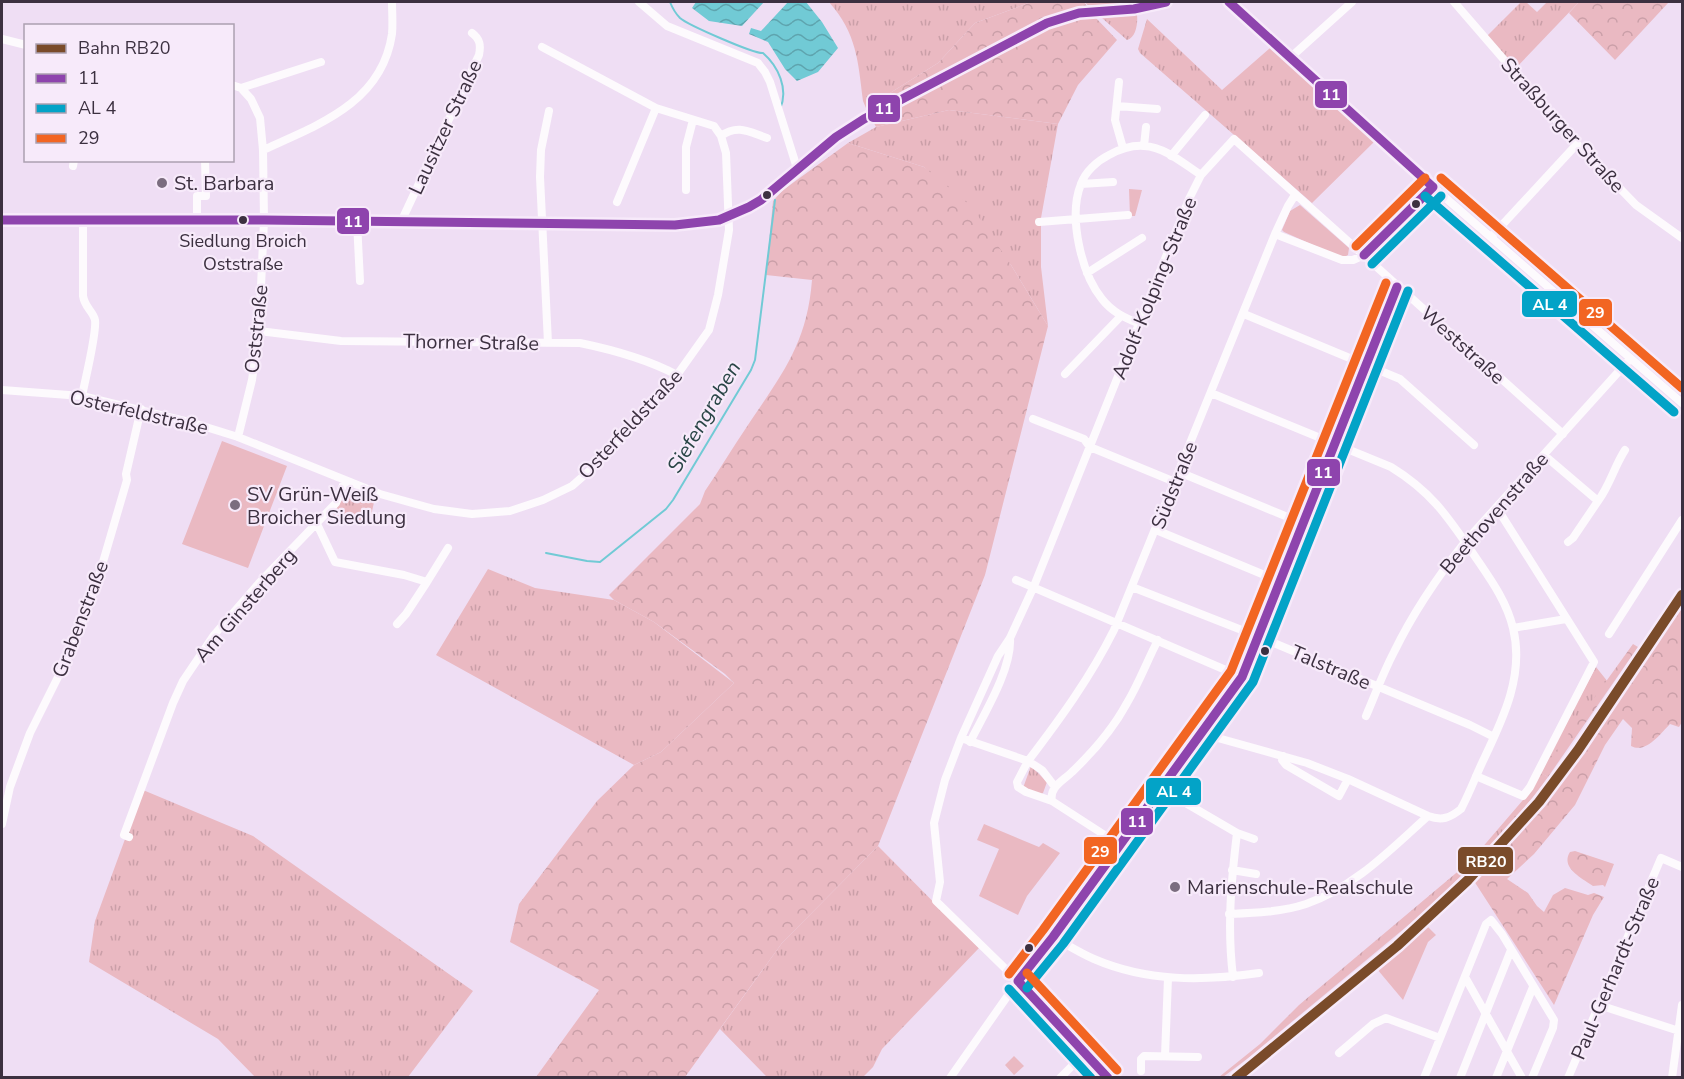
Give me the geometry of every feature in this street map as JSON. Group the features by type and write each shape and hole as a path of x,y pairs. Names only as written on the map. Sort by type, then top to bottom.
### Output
{"street":[{"path":"263,150 328,120 361,95 374,80 385,59 392,34 392,2"},
{"path":"639,2 667,26 758,63 770,82 797,168"},
{"path":"2,220 264,220 543,225 697,224 729,217 761,200 836,137 864,119 1047,23 1072,13 1128,10 1166,2"},
{"path":"1229,2 1433,187 1683,403"},
{"path":"1291,57 1352,2"},
{"name":"Straßburger Straße","path":"1454,2 1577,144 1636,205 1683,238"},
{"name":"Lausitzer Straße","path":"401,222 479,55 479,39 472,33"},
{"path":"2,39 24,44"},
{"path":"542,47 656,108 714,126 721,136 732,129 767,138"},
{"path":"234,86 242,88 321,62"},
{"path":"1119,82 1116,120 1123,148"},
{"name":"Oststraße","path":"238,437 252,380 259,331 264,220 260,118 251,99 242,88"},
{"path":"1117,106 1157,109"},
{"path":"617,202 656,108"},
{"path":"548,344 542,150 549,111"},
{"path":"1171,156 1205,115"},
{"path":"686,190 686,147 693,120"},
{"path":"1144,146 1146,127"},
{"name":"Osterfeldstraße","path":"2,390 82,396 141,409 238,437 380,494 434,509 472,514 510,511 543,500 572,486 596,465 677,375 709,330 718,295 729,230 726,153 721,136"},
{"name":"Adolf-Kolping-Straße","path":"1018,981 936,901 940,882 934,832 935,815 961,738 998,656 1010,638 1034,586 1188,199 1201,176 1234,139"},
{"name":"Weststraße","path":"1234,139 1563,434"},
{"path":"1491,237 1577,144"},
{"path":"1140,324 1121,316 1102,300 1087,273 1080,249 1076,220 1081,184 1091,168 1105,157 1123,148 1144,146 1164,151 1201,176"},
{"path":"197,220 197,196 206,196 205,162"},
{"path":"1081,184 1113,182"},
{"path":"1275,234 1342,260 1353,260 1364,255 1433,187"},
{"name":"Südstraße","path":"1052,801 1026,792 1018,787 1017,782 1028,761 1099,660 1118,622 1275,234 1295,195"},
{"path":"1039,222 1128,215"},
{"path":"82,396 95,324 91,312 85,306 83,296 83,220"},
{"path":"357,222 360,281"},
{"path":"1087,273 1142,238"},
{"path":"950,1077 1242,677 1278,581 1397,287"},
{"path":"1244,314 1404,382 1474,446"},
{"path":"1065,374 1121,316"},
{"name":"Thorner Straße","path":"259,331 340,341 580,343 654,363 677,375"},
{"name":"Beethovenstraße","path":"1366,716 1394,651 1422,602 1465,542 1630,359"},
{"path":"1200,733 1283,756 1348,779 1428,816 1439,819 1451,817 1461,809 1510,697 1515,673 1516,651 1513,628 1498,591 1436,501 1410,478 1391,467 1334,442 1211,393"},
{"name":"Grabenstraße","path":"2,824 10,788 30,733 68,657 98,579 127,480 126,474 141,409"},
{"path":"1033,419 1084,439 1090,447 1175,482"},
{"path":"1568,542 1573,538 1612,479 1616,465 1625,450"},
{"path":"1544,455 1598,501"},
{"path":"1179,472 1302,523"},
{"name":"Am Ginsterberg","path":"129,837 124,835 183,681 214,635 259,583 336,504 345,480"},
{"path":"1476,776 1524,796 1594,662 1497,508"},
{"path":"1609,634 1683,520"},
{"path":"317,524 335,562 404,575 427,582"},
{"path":"1156,530 1278,581"},
{"path":"397,624 406,614 448,548"},
{"path":"1016,580 1242,677"},
{"name":"Talstraße","path":"1132,587 1257,636 1494,737"},
{"path":"1513,628 1566,619"},
{"name":"Adolf-Kolping-Straße","path":"970,742 1004,673 1011,651 1010,638"},
{"path":"1120,845 1052,801 1051,794 1055,787 1073,772 1103,739 1119,717 1158,640"},
{"path":"961,738 1028,761 1042,770 1055,787"},
{"path":"1283,756 1282,760 1286,765 1339,796 1348,779"},
{"path":"1160,788 1237,833 1254,838"},
{"path":"1229,914 1283,909 1308,903 1370,868 1428,816"},
{"path":"1233,977 1229,949 1229,914 1237,833"},
{"name":"Paul-Gerhardt-Straße","path":"1568,1077 1661,858 1683,867"},
{"path":"1233,870 1256,874"},
{"path":"1424,1077 1486,924 1491,920 1554,1020 1553,1028 1532,1077"},
{"path":"1053,936 1094,959 1125,970 1167,978 1207,979 1259,973"},
{"path":"1460,1077 1511,950"},
{"path":"1465,977 1521,1077"},
{"path":"1165,1056 1167,978"},
{"path":"1018,981 1108,1077"},
{"path":"1496,1077 1533,987"},
{"path":"1599,1005 1679,1031"},
{"path":"1672,1077 1683,1005"},
{"path":"1339,1053 1373,1024 1386,1018 1440,1038"},
{"path":"1060,1077 1086,1052"},
{"path":"1141,1071 1141,1059 1144,1056 1198,1057"}],"green space":[{"path":"829,2 1031,2 975,23 938,63 866,108 855,48 845,25"},
{"path":"1031,2 1084,2 1117,40 1078,85 1058,124 949,110 876,127 866,108 938,63 975,23"},
{"path":"1084,2 1147,2 1088,5"},
{"path":"1521,2 1526,2 1537,12 1547,2 1579,2 1515,69 1487,36"},
{"path":"1579,2 1669,2 1615,60 1569,13"},
{"path":"1137,15 1137,26 1130,39 1127,40 1102,18"},
{"path":"1147,19 1222,90 1270,48 1374,142 1312,203 1140,53 1138,49"},
{"path":"949,110 1058,124 1041,218 1041,267 1048,326 1011,265 924,167 848,143 876,127"},
{"path":"848,143 924,167 972,207 1048,326 985,575 878,846 782,943 685,1077 536,1077 599,990 510,942 519,904 597,801 634,765 661,752 734,683 654,622 609,595 700,504 705,491 772,390 791,357 805,322 812,280 766,275 773,201 783,190"},
{"path":"1129,189 1142,190 1135,216 1130,216"},
{"path":"1300,205 1349,248 1348,255 1342,258 1282,230 1290,211"},
{"name":"SV Grün-Weiß Broicher Siedlung","path":"222,441 287,466 248,568 182,544"},
{"path":"349,489 375,498 370,520 361,521 363,505 343,499"},
{"path":"343,499 363,505 361,522 329,518"},
{"path":"488,569 535,588 614,600 654,622 734,683 661,752 634,765 436,655"},
{"path":"1682,606 1682,722 1679,727 1670,724 1652,742 1637,748 1631,746 1632,728 1623,719 1605,745 1575,805 1534,854 1507,879 1528,893 1544,912 1553,895 1565,888 1604,897 1593,915 1554,1005 1474,881 1559,784 1608,717"},
{"path":"1633,644 1638,647 1548,777 1540,773"},
{"path":"1596,667 1608,682 1541,773 1548,777 1540,788 1513,821 1474,862 1474,857 1529,793"},
{"path":"1031,766 1047,782 1043,793 1039,795 1023,788"},
{"path":"143,790 253,836 473,991 408,1077 255,1077 218,1039 89,962 95,921"},
{"path":"984,824 1039,847 1043,843 1060,853 1027,896 1018,915 979,896 999,849 977,840"},
{"path":"878,846 979,948 882,1049 873,1067 863,1077 767,1077 720,1029 782,943"},
{"path":"1575,851 1614,864 1605,887 1603,885 1593,886 1570,868 1568,858 1570,852"},
{"path":"1468,863 1471,866 1423,913 1247,1059 1223,1077 1219,1077 1260,1044 1299,1005"},
{"path":"1427,926 1436,935 1428,942 1403,1000 1377,969"},
{"path":"1014,1056 1024,1066 1014,1075 1005,1065"}],"water":[{"path":"696,2 764,2 742,26 709,21 692,8"},
{"path":"788,2 806,2 838,48 818,72 797,81 785,69 768,42 749,34 751,28 761,31"}],"waterway":[{"name":"Siefengraben","path":"670,2 685,22 735,44 763,53 773,64 783,86 780,109"},
{"name":"Siefengraben","path":"546,553 600,562 666,509 673,500 755,360 775,200"}],"rail line":[{"name":"RB20","path":"1236,1078 1397,946 1468,880 1539,802 1578,750 1682,595"}],"transit line":[{"name":"11","path":"2,220 264,220 675,225 719,220 761,200 836,137 864,119 1047,23 1079,13 1134,9 1166,2"},
{"name":"11","path":"1229,2 1433,187"},
{"name":"29","path":"1356,246 1425,178"},
{"name":"29","path":"1441,178 1682,388"},
{"name":"11","path":"1364,255 1433,187"},
{"path":"1425,196 1674,412"},
{"path":"1372,264 1441,196"},
{"name":"29","path":"1009,974 1231,671 1386,283"},
{"name":"11","path":"1018,981 1053,937 1242,677 1397,287"},
{"path":"1027,988 1063,944 1253,682 1408,291"},
{"name":"29","path":"1027,973 1117,1070"},
{"name":"11","path":"1018,981 1108,1078"},
{"path":"1009,989 1091,1078"}],"place":[{"name":"St. Barbara","path":"162,183"},
{"name":"Siedlung Broich Oststraße","path":"243,220"},
{"name":"SV Grün-Weiß Broicher Siedlung","path":"235,505"},
{"name":"Marienschule-Realschule","path":"1175,887"}]}
